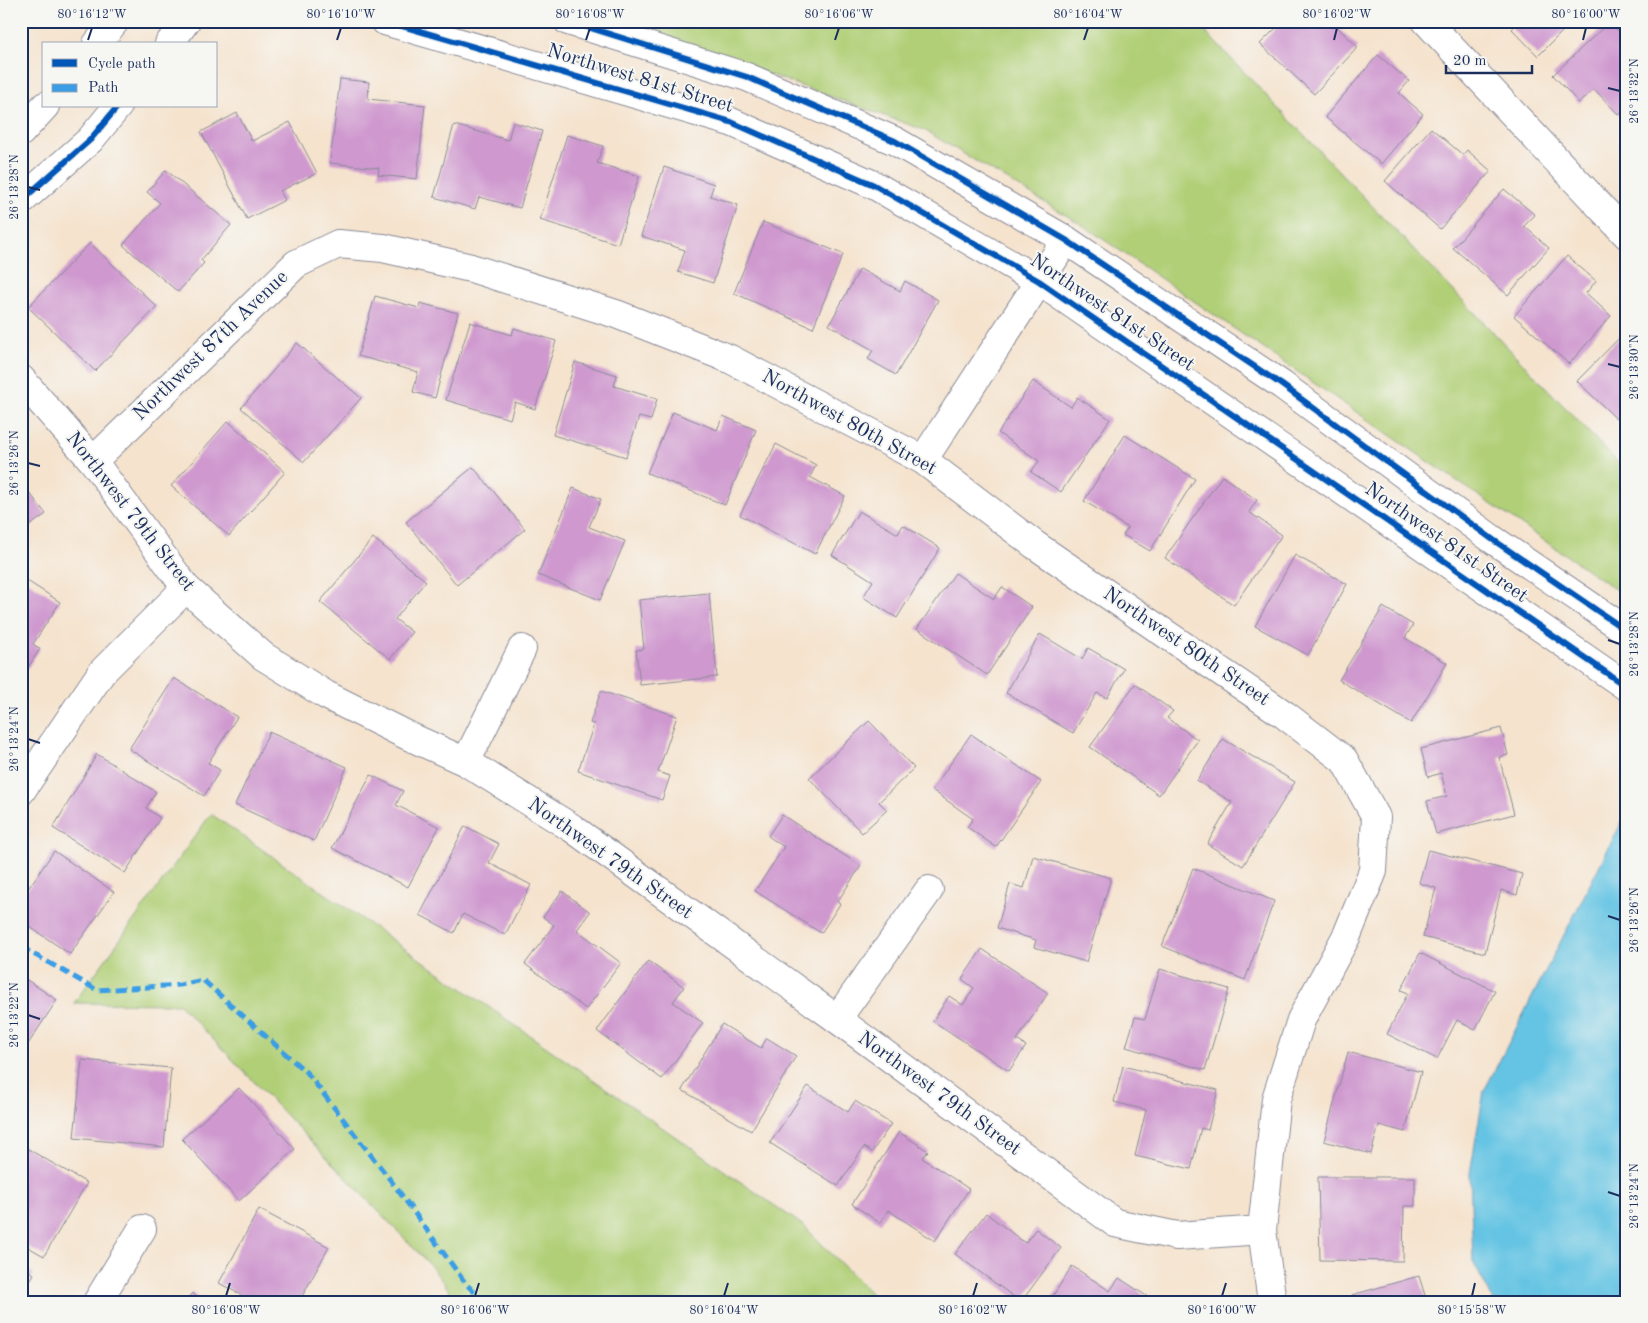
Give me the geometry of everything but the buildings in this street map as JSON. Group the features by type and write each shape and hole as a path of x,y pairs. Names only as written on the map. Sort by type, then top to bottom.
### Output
{"street":[{"path":"99,42 115,21"},
{"path":"170,42 186,21"},
{"name":"Northwest 81st Street","path":"386,21 731,122 874,185 1039,281 1627,687"},
{"name":"Northwest 81st Street","path":"568,21 747,77 895,141 1066,240 1282,385 1492,540 1627,631"},
{"path":"1426,21 1627,236"},
{"path":"21,132 43,108"},
{"path":"21,201 90,140 116,108"},
{"path":"923,460 1066,240"},
{"name":"Northwest 80th Street","path":"338,244 383,248 470,268 616,314 730,359 923,460 1035,545 1285,715 1344,760 1376,817 1373,871 1347,935 1301,1020 1276,1099 1262,1230"},
{"name":"Northwest 87th Avenue","path":"93,461 296,264 338,244"},
{"name":"Northwest 79th Street","path":"21,379 93,461 186,588 263,656 326,695 404,734 466,762 572,828 1115,1223 1177,1236 1262,1230"},
{"path":"21,791 102,672 186,588"},
{"path":"466,762 522,649"},
{"path":"837,1019 929,890"},
{"path":"97,1302 142,1228"},
{"path":"1262,1230 1272,1302"}],"green space":[{"path":"620,21 1195,21 1627,472 1627,597 1084,226 924,130"},
{"path":"211,814 804,1226 879,1302 458,1302 431,1266 179,1004 74,1003"}],"water":[{"path":"1627,812 1627,1132 1623,1156 1627,1167 1627,1302 1494,1302 1473,1262 1470,1173 1484,1091"}],"marked path":[{"path":"21,947 97,990 180,985 203,980 308,1074 395,1186 466,1284 485,1302"}],"cycle path":[{"path":"385,21 731,122 874,185 1039,281 1627,687"},
{"path":"568,21 747,77 895,141 1066,240 1282,385 1492,539 1627,631"},
{"path":"21,201 90,140 116,108"}]}
